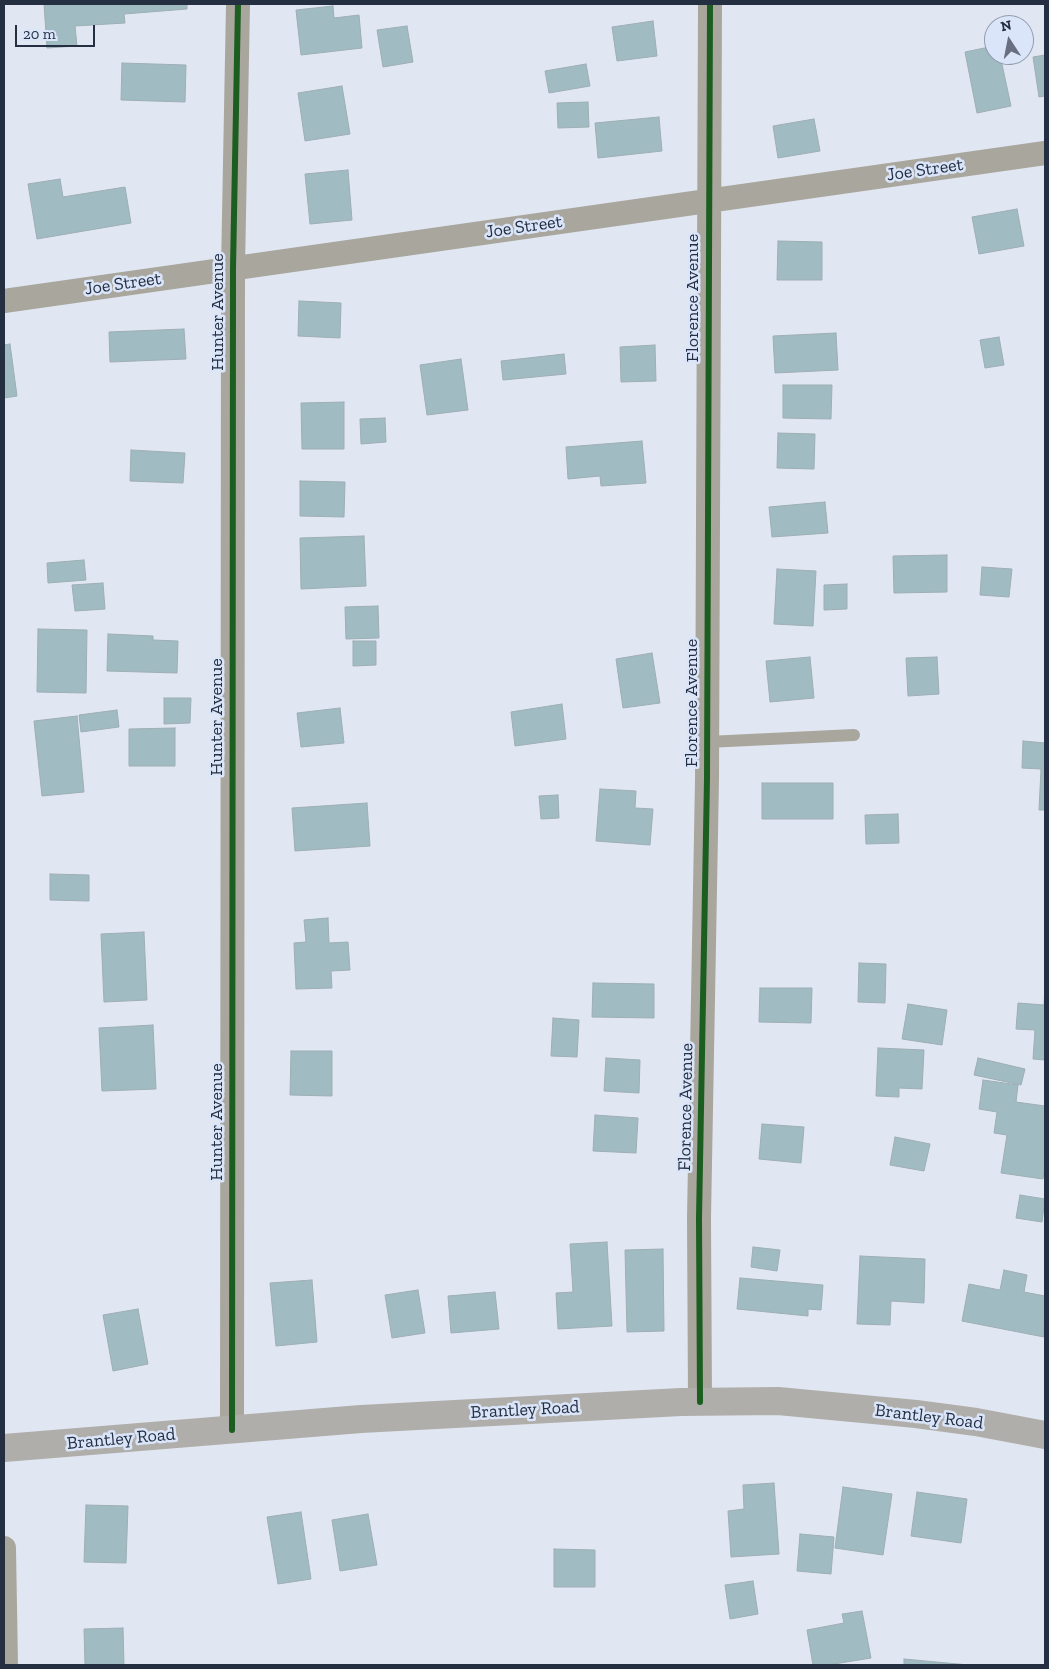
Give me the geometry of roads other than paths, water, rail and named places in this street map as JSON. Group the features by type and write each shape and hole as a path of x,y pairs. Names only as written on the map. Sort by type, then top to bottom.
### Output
{"street":[{"name":"Hunter Avenue","path":"232,1430 233,268 238,4"},
{"name":"Florence Avenue","path":"700,1402 698,1218 707,742 710,4"},
{"name":"Joe Street","path":"4,301 1045,153"},
{"name":"Brantley Road","path":"4,1448 361,1419 681,1402 778,1401 916,1414 976,1422 1045,1435"},
{"path":"4,1548 6,1665"}],"lane":[{"path":"707,742 854,735"}]}
